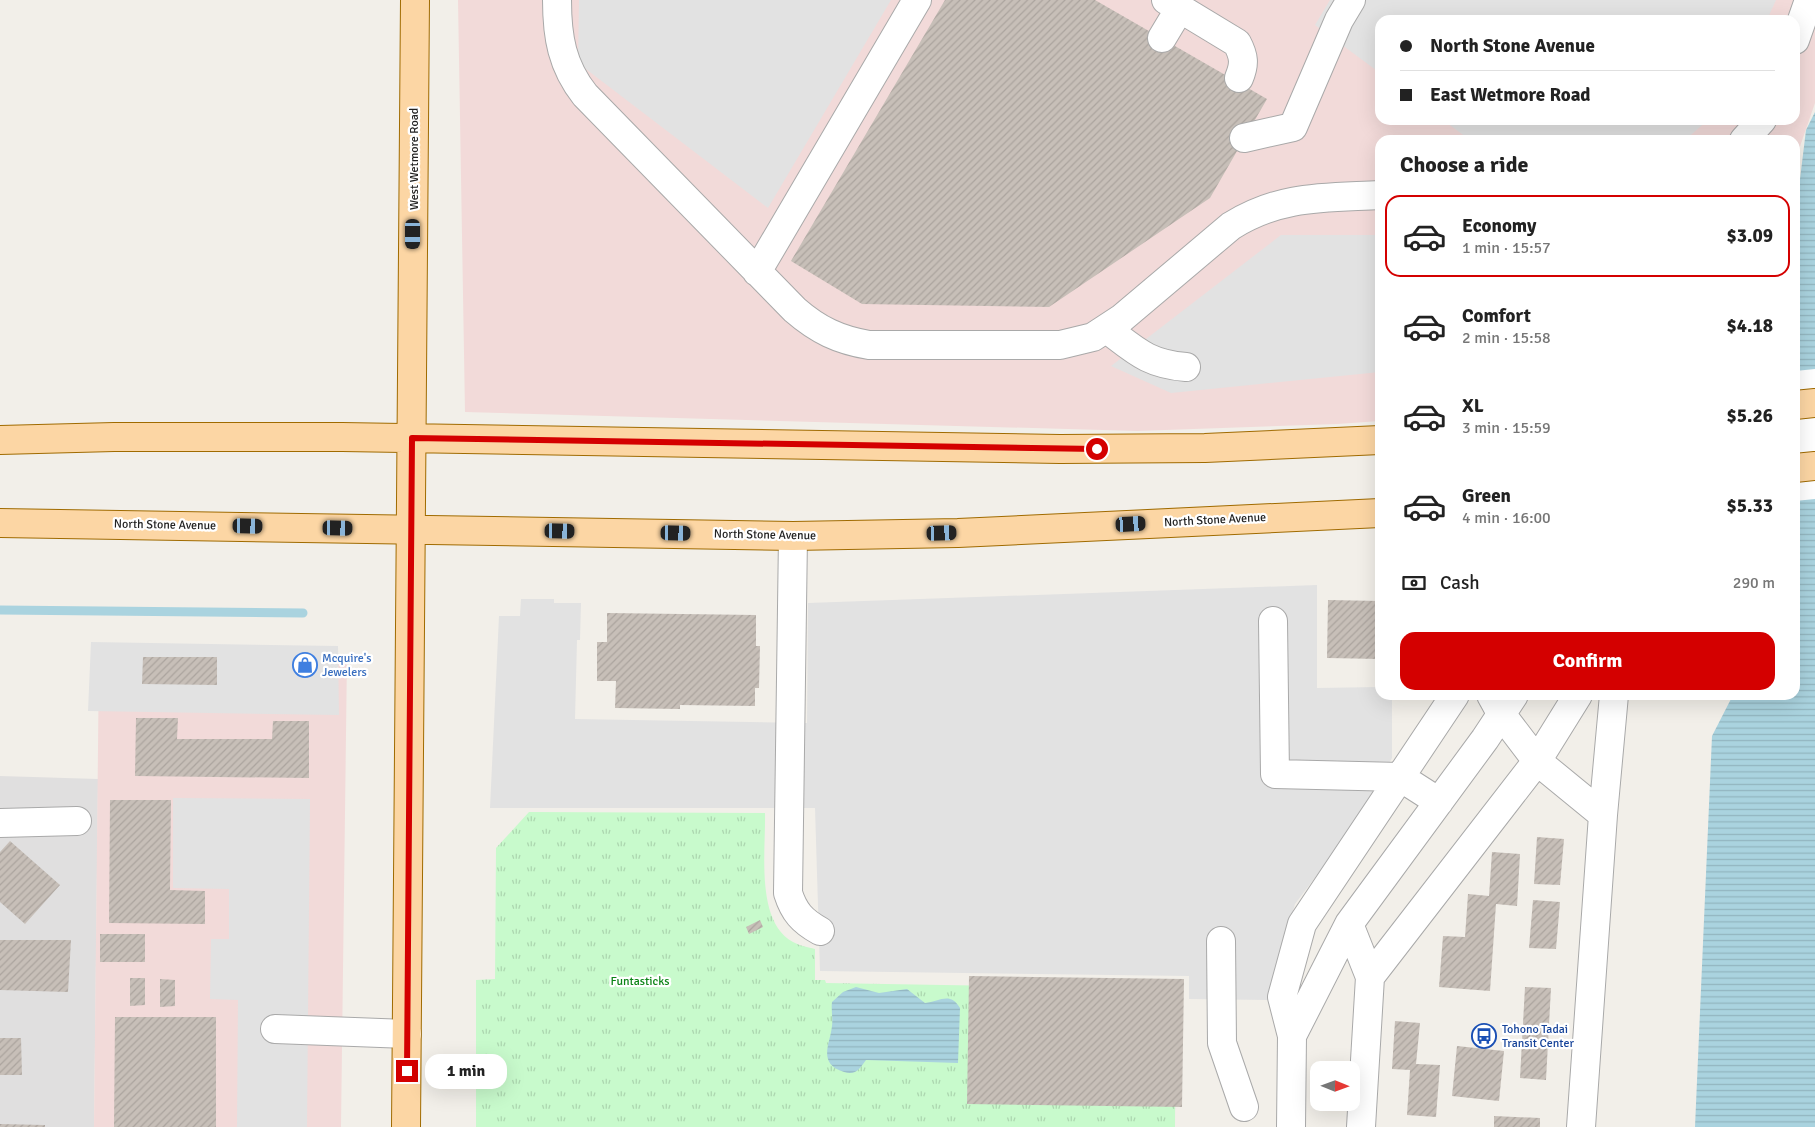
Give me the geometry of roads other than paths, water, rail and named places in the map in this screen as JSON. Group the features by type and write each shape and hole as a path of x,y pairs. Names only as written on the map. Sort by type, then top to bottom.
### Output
{"main road":[{"name":"West Wetmore Road","path":"406,1127 415,0"},
{"path":"1800,404 1815,403"},
{"path":"0,440 114,437 412,438 1060,449 1205,448 1375,440"},
{"path":"1800,468 1815,466"},
{"name":"North Stone Avenue","path":"0,523 793,536 958,533 1375,512"}],"street":[{"path":"557,0 559,41 564,61 573,80 585,95 795,310 820,329 846,341 869,345 1060,345 1093,337 1107,329 1231,226 1252,213 1275,204 1299,199 1375,195"},
{"path":"757,272 916,0"},
{"path":"1244,138 1293,127 1340,20 1352,0"},
{"path":"1800,26 1809,0"},
{"path":"1162,38 1173,4 1236,43 1243,53 1244,67 1239,78"},
{"path":"1748,135 1758,125"},
{"path":"1107,329 1146,359 1158,363 1186,367"},
{"path":"793,536 788,893 793,909 804,922 820,931"},
{"path":"1273,621 1275,774 1400,777 1439,802"},
{"path":"1291,1127 1292,1036 1282,997 1302,924 1452,700"},
{"path":"1370,977 1538,761 1575,700"},
{"path":"1581,1127 1602,815 1614,700"},
{"path":"1292,1036 1349,924 1439,802 1502,702 1538,761 1602,815"},
{"path":"0,823 77,821"},
{"path":"1349,924 1370,977 1361,1127"},
{"path":"1221,940 1222,1043 1244,1107"},
{"path":"275,1029 407,1034"}],"water":[{"path":"1815,112 1815,1127 1695,1127 1712,736 1730,700 1800,700 1800,179 1806,130"},
{"path":"856,987 879,993 907,989 925,1003 944,999 952,1000 960,1008 958,1063 866,1060 862,1066 852,1073 844,1072 830,1064 827,1053 832,1026 832,1002 843,992"}],"waterway":[{"path":"0,610 303,613"}],"place":[{"name":"Mcquire's Jewelers","path":"305,665"},
{"name":"Tohono Tadai Transit Center","path":"1484,1036"}],"park label":[{"name":"Funtasticks","path":"640,981"}]}
